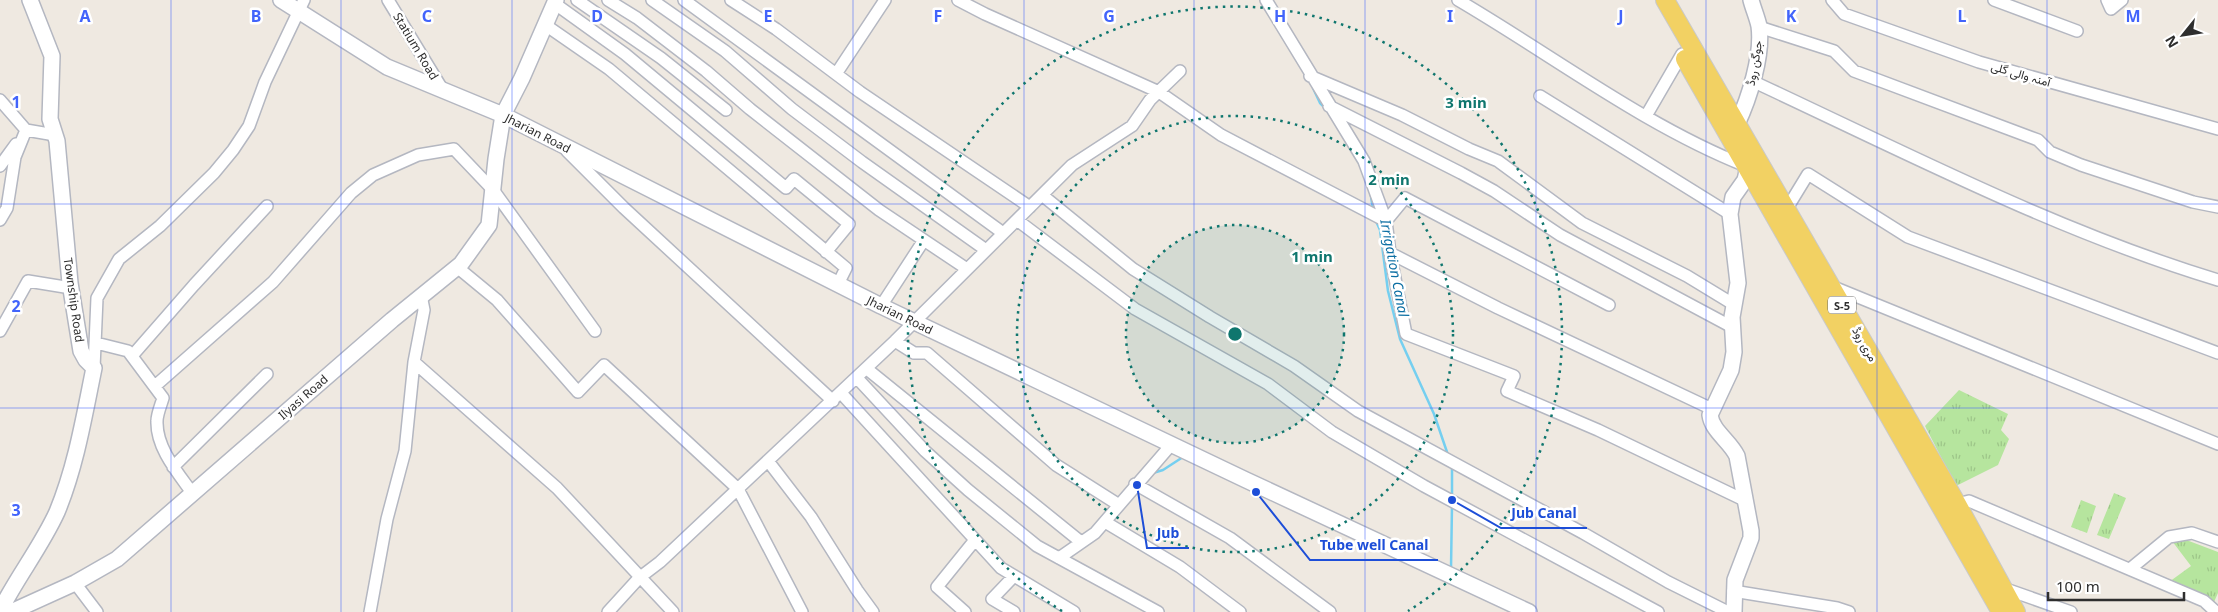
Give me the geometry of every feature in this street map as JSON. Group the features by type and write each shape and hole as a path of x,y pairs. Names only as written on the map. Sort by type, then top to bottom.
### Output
{"main road":[{"name":"Township Road","path":"30,0 52,56 50,119 55,135 71,288 81,351 94,368"},
{"name":"Jharian Road","path":"281,0 301,6 386,67 504,115 881,306 1529,612"},
{"name":"مری روڈ","path":"1651,0 1748,167 1778,224 1910,437 1957,504 2016,612"},
{"name":"مری روڈ","path":"1665,0 1830,286 2000,612"},
{"name":"جوگن روڈ","path":"1736,124 1745,108 1758,52 1759,27 1751,0"},
{"name":"Ilyasi Road","path":"18,610 75,583 117,559 421,295 457,267 490,225 496,159 504,115 555,2"},
{"path":"1734,612 1733,591 1736,573 1751,538 1751,525 1733,448 1717,431 1710,420 1712,409 1731,370 1734,352 1733,304 1738,283 1730,214 1733,197 1745,180 1748,167"},
{"path":"0,611 8,595 33,558 56,513 72,473 94,368"}],"street":[{"name":"Statium Road","path":"388,0 444,92"},
{"path":"577,0 661,58 726,110"},
{"path":"608,0 624,4 706,70 750,109 879,210 967,269"},
{"path":"652,0 725,51 792,109 862,162 986,250"},
{"path":"684,0 1003,233"},
{"path":"731,0 776,29 836,74 1030,206"},
{"path":"958,0 1159,92 1221,135 1386,222"},
{"path":"1266,0 1310,76 1364,161 1386,222 1390,253 1406,334 1514,376 1507,391 1598,430 1746,501"},
{"path":"1458,0 1646,116 1726,158 1748,167"},
{"name":"آمنہ والی گلی","path":"1832,0 1844,14 1979,62 2218,128"},
{"path":"1994,0 2077,31"},
{"path":"2107,0 2111,9 2122,0"},
{"path":"836,74 882,1"},
{"path":"555,2 625,54 786,188 794,179 849,224 826,252"},
{"path":"94,368 97,298 119,259 160,226 214,173 233,150 249,126 265,82 301,6"},
{"path":"544,24 609,69 846,268 838,284"},
{"path":"1759,27 1834,51 1854,71 2038,140 2050,152 2080,165 2193,202 2218,207"},
{"path":"1646,116 1682,54"},
{"path":"608,612 639,578 660,562 867,369 1072,165 1132,126 1150,100 1180,71"},
{"path":"1310,76 1402,115 1469,149 1498,161 1582,223 1687,276 1733,304"},
{"path":"1752,81 1995,194 2078,230 2148,258 2218,280"},
{"path":"1540,96 1730,214"},
{"path":"0,100 26,130 55,135"},
{"path":"1329,106 1461,172 1560,234 1732,327"},
{"path":"0,166 26,130"},
{"path":"0,220 7,208 15,157 26,130"},
{"path":"559,143 624,208 837,397 1001,568 1074,612"},
{"path":"155,386 273,282 351,193 373,175 418,155 454,149 494,191 595,331"},
{"path":"1786,210 1808,174 1908,236 2218,353"},
{"path":"1042,195 1133,269 1294,366 1358,411 1428,451 1583,533 1668,582 1728,612"},
{"path":"1386,222 1405,198 1609,305"},
{"path":"132,356 267,206"},
{"path":"1017,220 1135,308 1268,384 1332,432 1424,486 1658,612"},
{"path":"881,306 924,240"},
{"path":"1390,253 1498,308 1712,409"},
{"path":"457,267 497,300 578,392 604,365 738,489 802,612"},
{"path":"0,331 28,281 71,288"},
{"path":"1830,286 2218,444"},
{"path":"370,612 387,519 404,451 414,362 424,310 421,295"},
{"path":"895,342 914,352 927,354 1056,465 1119,505"},
{"path":"96,343 128,351 163,398 157,421 162,445 173,467 193,494"},
{"path":"414,362 557,488 639,578 673,612"},
{"path":"867,369 1082,542"},
{"path":"173,467 267,374"},
{"path":"857,378 925,451 968,490 1037,546 1158,612"},
{"path":"1059,558 1095,533 1171,444"},
{"path":"768,461 811,517 873,612"},
{"path":"1135,484 1230,538 1330,612"},
{"path":"1957,504 1969,501 2204,601 2216,612"},
{"path":"1105,522 1180,568 1240,612"},
{"path":"2130,569 2169,537 2192,533 2218,542"},
{"path":"965,612 937,587 976,540"},
{"path":"1014,576 992,599 1014,612"},
{"path":"75,583 97,612"},
{"path":"2003,588 2071,612"},
{"path":"1733,591 1837,608 1849,612"},
{"path":"8,595 18,610"}],"green space":[{"path":"1959,390 2008,414 2001,430 2009,439 1998,465 1956,486 1925,426"},
{"path":"2114,493 2126,498 2109,539 2097,535"},
{"path":"2081,500 2096,506 2087,533 2071,527"},
{"path":"2172,541 2189,541 2218,552 2218,593 2214,602 2200,594 2169,582 2191,566"}],"waterway":[{"name":"Irrigation Canal","path":"1313,88 1320,103 1326,109"},
{"name":"Irrigation Canal","path":"1370,189 1373,210"},
{"name":"Irrigation Canal","path":"1376,221 1380,230 1388,291 1400,339 1434,414 1448,455"},
{"path":"1153,473 1163,470 1183,457"},
{"path":"1452,467 1452,497"},
{"path":"1451,569 1452,505"}],"place":[{"name":"Jub","path":"1137,485"},
{"name":"Tube well Canal","path":"1256,492"},
{"name":"Jub Canal","path":"1452,500"}]}
